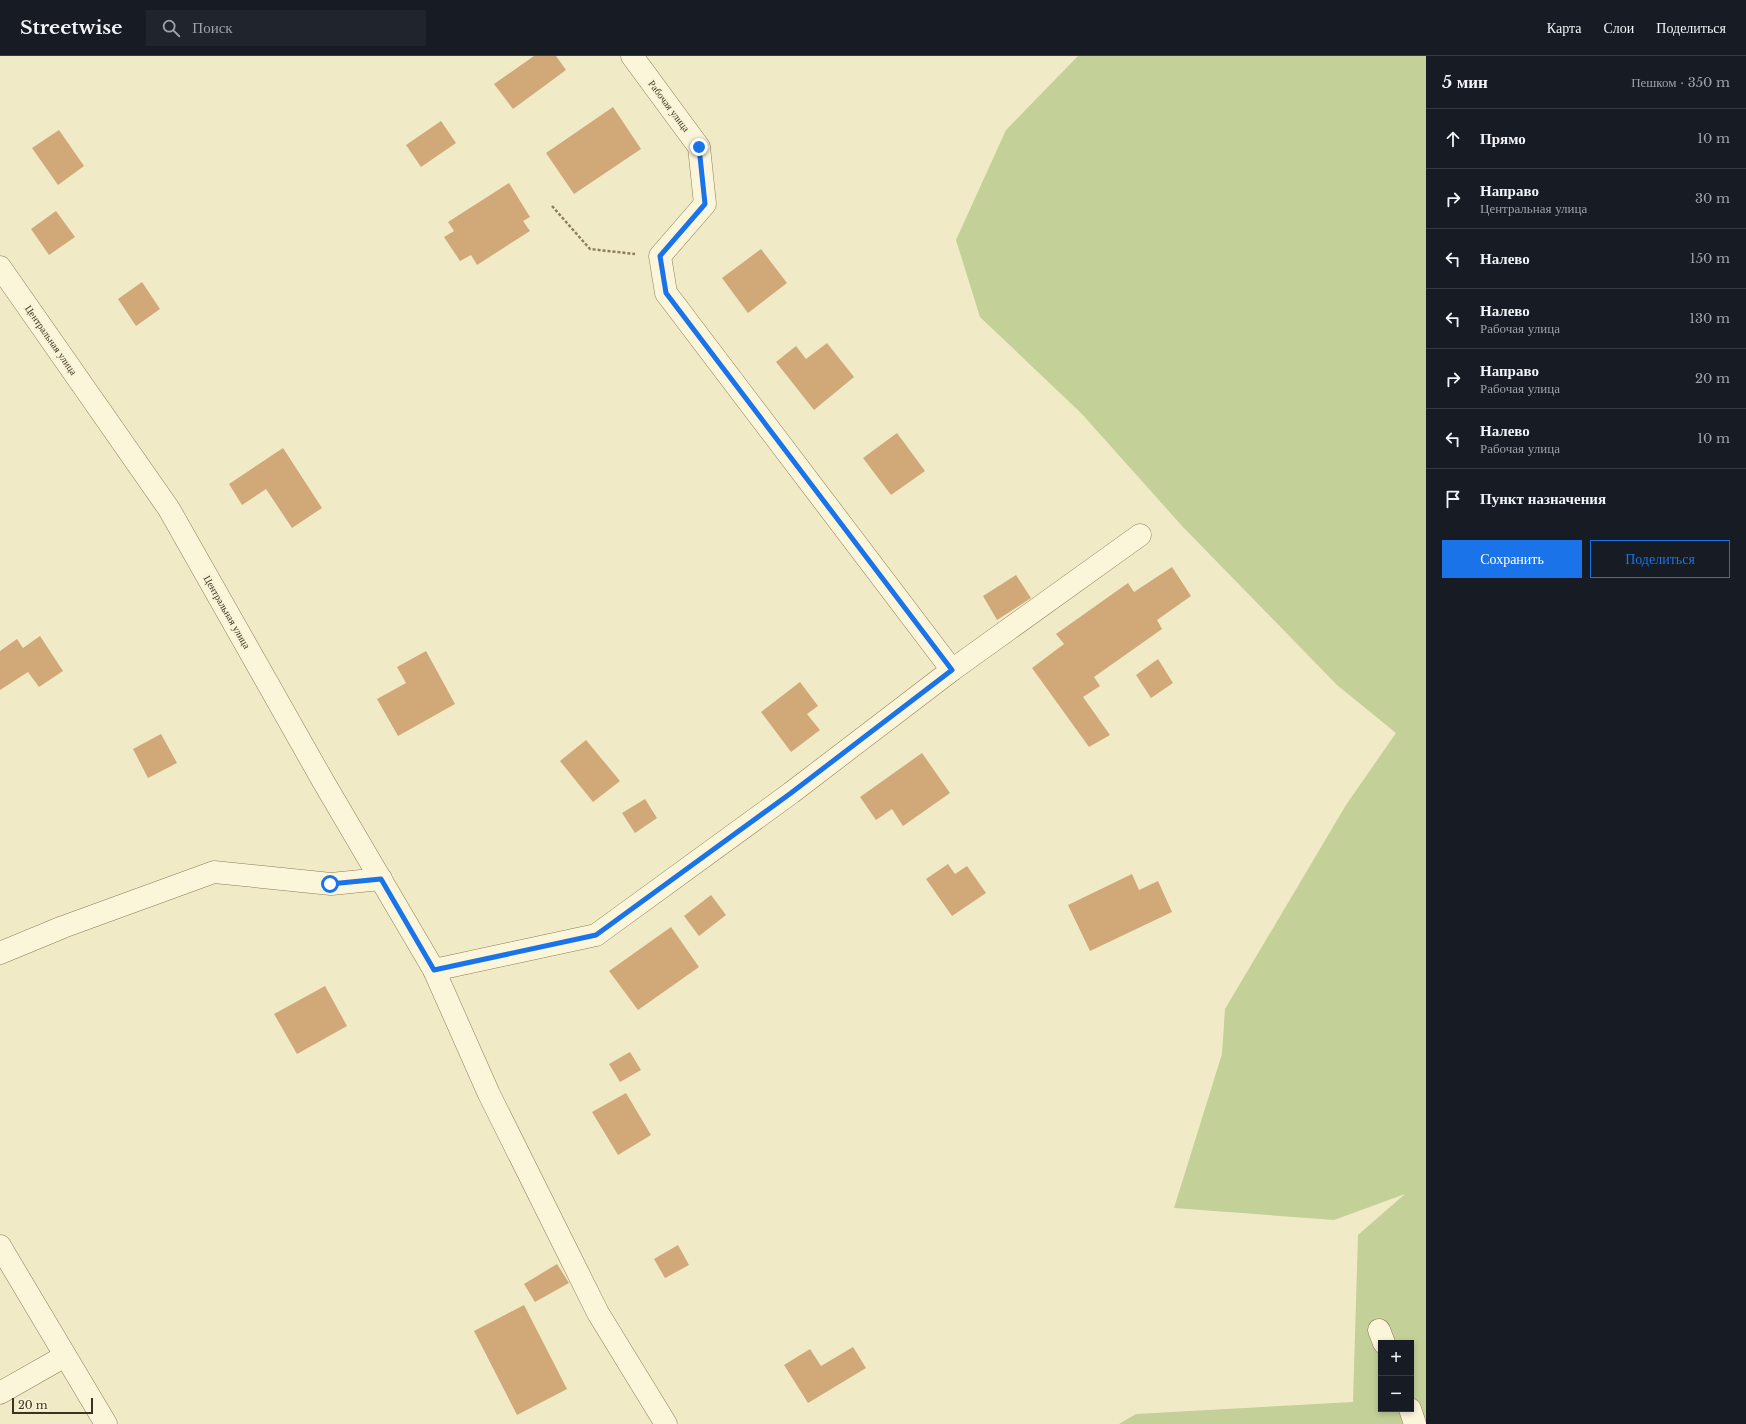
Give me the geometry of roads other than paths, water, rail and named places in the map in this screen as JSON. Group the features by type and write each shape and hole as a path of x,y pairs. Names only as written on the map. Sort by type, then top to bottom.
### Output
{"street":[{"name":"Рабочая улица","path":"632,56 699,147 705,204 660,256 666,293 952,670"},
{"name":"Центральная улица","path":"0,267 169,508 319,774 434,970 489,1094 598,1313 666,1424"},
{"path":"434,970 596,935 791,793 952,670 1140,535"},
{"path":"0,953 63,927 214,872 330,884 381,879"},
{"path":"0,1246 106,1424"},
{"path":"0,1392 65,1356"},
{"path":"1411,1412 1415,1424"}]}
